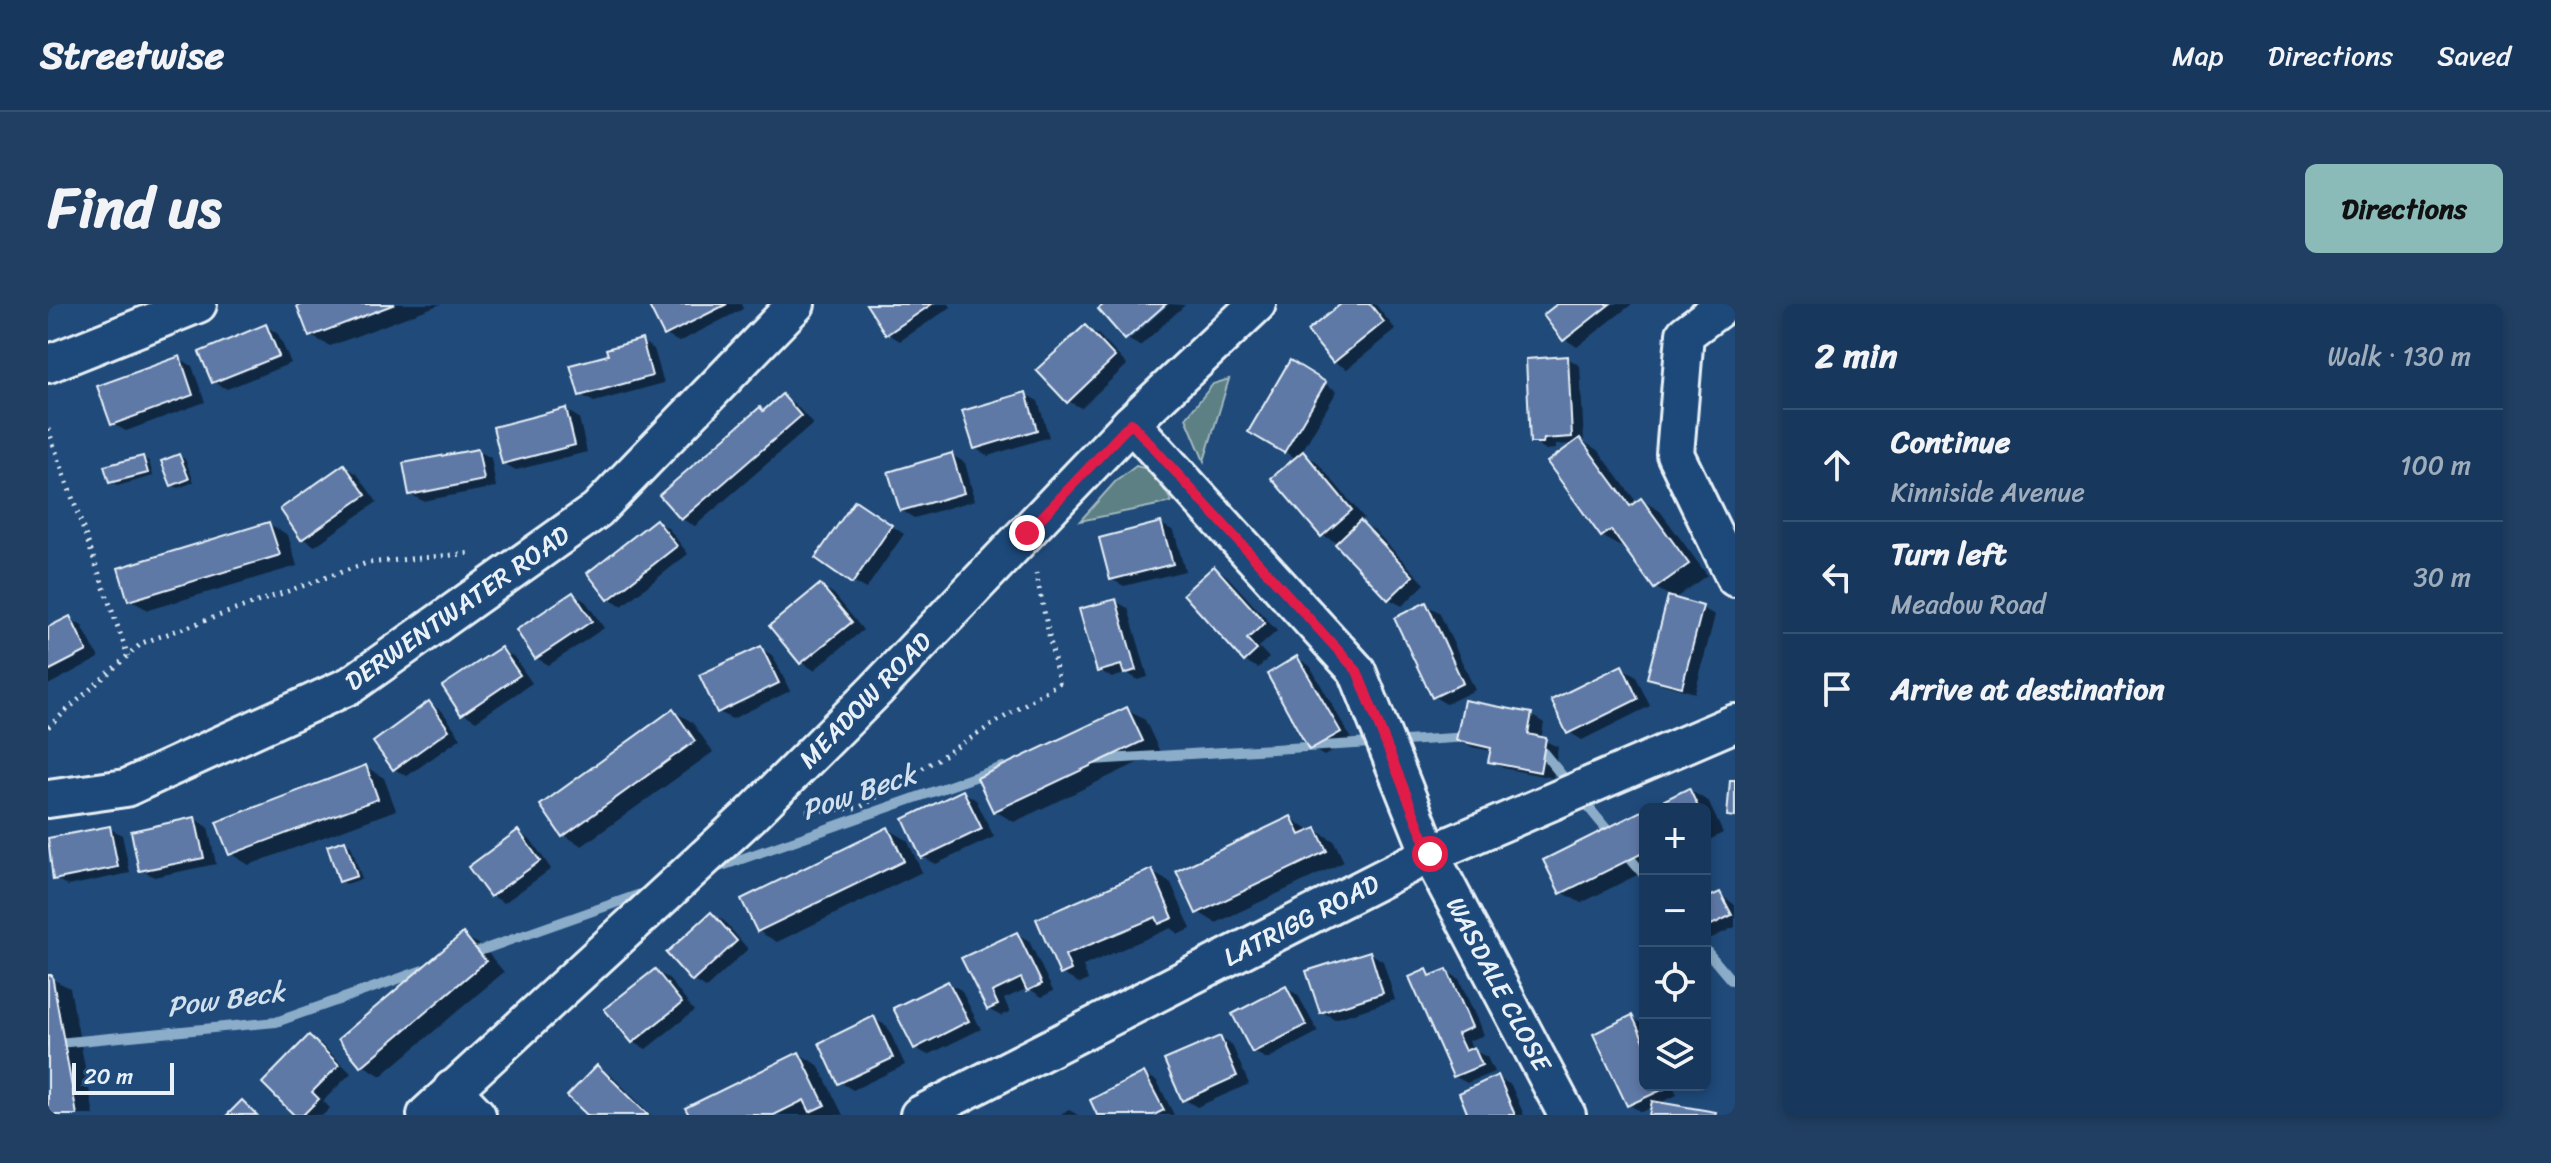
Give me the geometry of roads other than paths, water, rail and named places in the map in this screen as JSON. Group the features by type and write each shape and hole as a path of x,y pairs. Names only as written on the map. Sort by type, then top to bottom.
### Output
{"street":[{"path":"48,364 124,318 198,304"},
{"name":"DERWENTWATER ROAD","path":"48,799 126,788 351,685 597,510 796,304"},
{"name":"MEADOW ROAD","path":"426,1115 752,814 876,690 1131,423 1257,304"},
{"path":"1725,304 1685,334 1675,454 1735,578"},
{"name":"WASDALE CLOSE","path":"1131,423 1357,671 1430,854 1567,1115"},
{"name":"LATRIGG ROAD","path":"919,1115 1430,854 1735,723"},
{"path":"452,1089 477,1115"}],"waterway":[{"name":"Pow Beck","path":"1091,760 1470,737"},
{"name":"Pow Beck","path":"1537,745 1570,785"},
{"name":"Pow Beck","path":"713,869 1003,767"},
{"name":"Pow Beck","path":"1580,797 1613,837"},
{"name":"Pow Beck","path":"1623,850 1644,875"},
{"name":"Pow Beck","path":"468,955 649,891"},
{"name":"Pow Beck","path":"1711,956 1731,980 1735,979"},
{"name":"Pow Beck","path":"48,1044 276,1022 426,969"}]}
